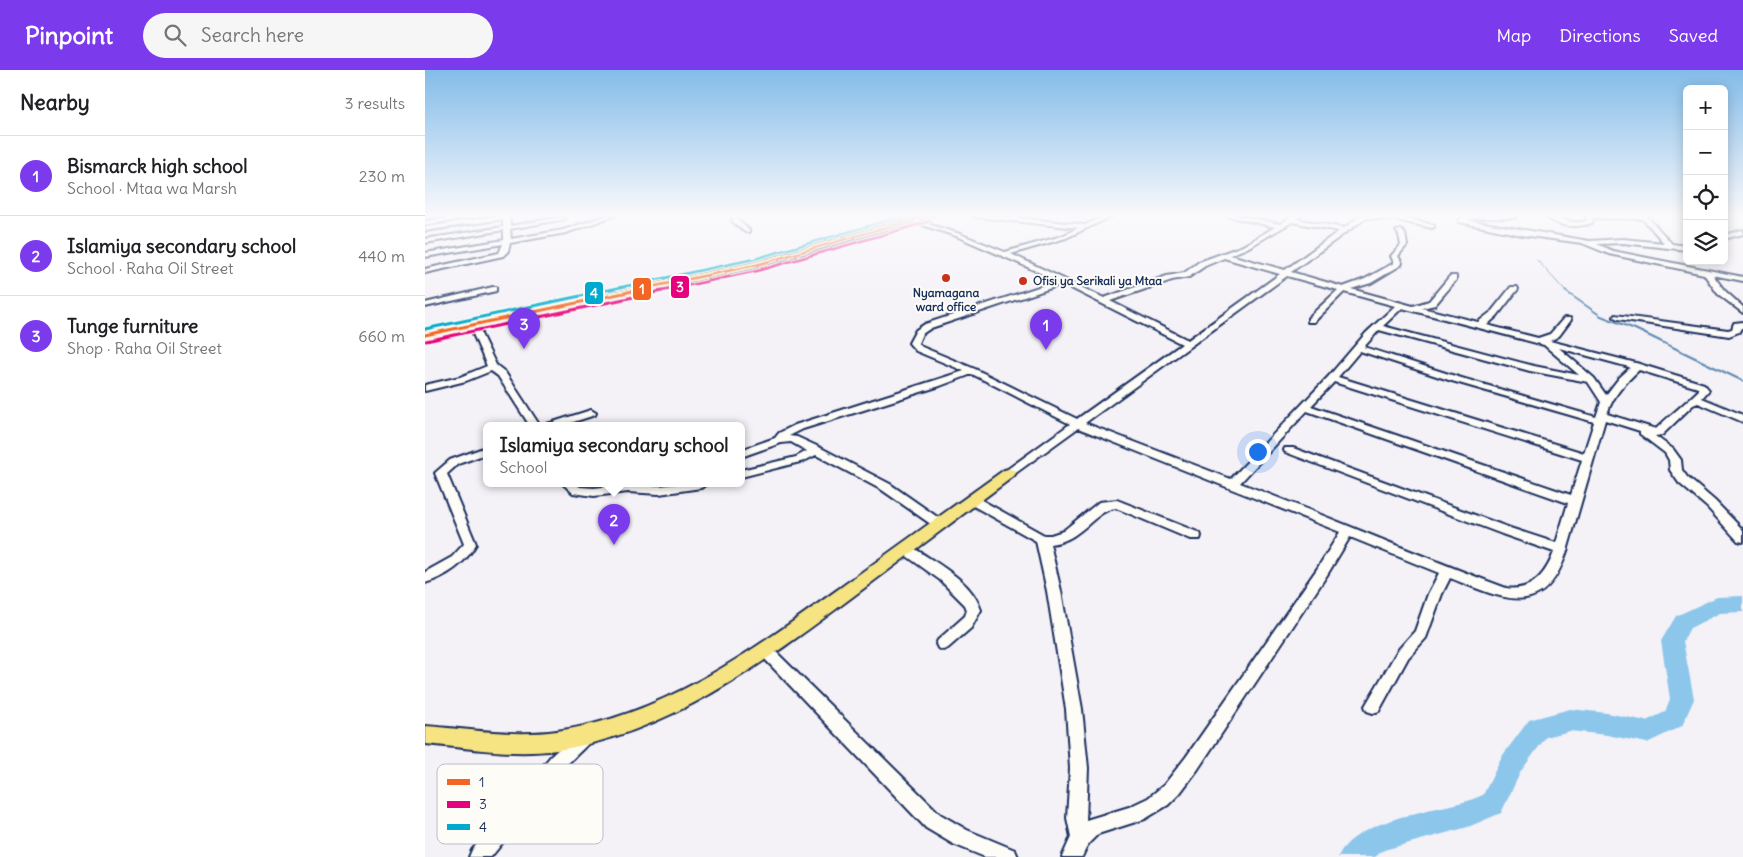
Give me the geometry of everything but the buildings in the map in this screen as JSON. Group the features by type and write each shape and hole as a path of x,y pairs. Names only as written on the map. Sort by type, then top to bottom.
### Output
{"highway":[{"path":"425,335 756,266 804,252"}],"main road":[{"path":"425,735 523,743 585,736 664,708 766,651 1009,473"}],"street":[{"path":"425,255 446,252"},
{"path":"425,272 496,257 505,252"},
{"path":"998,252 1188,343"},
{"path":"1004,254 1012,252"},
{"path":"1104,301 1170,278 1186,275 1202,264 1233,252"},
{"path":"1009,473 1313,252"},
{"path":"1311,320 1343,289 1368,282 1395,266 1398,263 1394,256 1397,252"},
{"path":"1608,252 1743,279"},
{"path":"1225,256 1405,306 1633,365 1701,386 1704,390 1697,397 1697,400"},
{"path":"1669,263 1683,259"},
{"path":"1707,272 1721,292 1743,311"},
{"path":"1232,485 1333,378 1378,327 1405,306 1431,303 1453,278"},
{"path":"1061,282 928,326 915,337 913,343 919,349 972,371 1078,424 1321,519 1346,532 1447,572 1505,593 1517,595 1527,594 1540,586 1549,576 1561,548 1606,402 1618,385 1635,369 1633,365"},
{"path":"425,305 493,289"},
{"path":"1480,325 1490,319 1500,304 1514,289"},
{"path":"1618,317 1729,333 1736,330 1737,325 1743,325"},
{"path":"1542,342 1553,337 1567,320"},
{"path":"478,323 477,334 492,367 502,374 532,422"},
{"path":"1378,327 1533,369 1591,380"},
{"path":"1542,342 1591,380 1606,402"},
{"path":"1359,348 1455,379 1654,433 1661,432 1689,403 1697,400 1743,419"},
{"path":"425,388 463,379 492,367"},
{"path":"779,440 783,435 799,427 972,371"},
{"path":"1333,378 1588,458"},
{"path":"1305,407 1575,501"},
{"path":"563,422 591,413"},
{"path":"1639,428 1669,452 1683,480 1711,504 1743,538"},
{"path":"745,453 779,440 793,439 886,487 939,524"},
{"path":"746,474 789,462 817,450"},
{"path":"1289,450 1497,528 1561,548"},
{"path":"425,578 455,561 466,552 470,544 441,473 454,462 483,451"},
{"path":"573,487 594,492 628,488 659,490 675,487"},
{"path":"972,500 1042,539 1050,540 1069,534 1103,505 1110,503 1117,504 1195,536"},
{"path":"1072,857 1081,837 1086,831 1094,826 1148,808 1163,798 1172,788 1192,763 1322,572 1346,532"},
{"path":"1042,539 1054,591 1074,709 1079,768 1076,818 1081,837"},
{"path":"905,549 954,584 972,601 974,610 969,620 943,644"},
{"path":"1373,706 1403,654 1421,634 1435,594 1447,572"},
{"path":"766,651 933,821 960,837 1008,857"},
{"path":"555,764 585,736"},
{"path":"479,857 490,844"}],"waterway":[{"path":"1537,260 1565,291"},
{"path":"1565,291 1601,316 1635,329 1743,381"},
{"path":"1352,857 1377,838 1468,814 1492,804 1512,763 1538,728 1570,720 1607,724 1647,732 1674,719 1682,699 1672,641 1683,622 1717,605 1743,604"}],"transit line":[{"name":"4","path":"425,329 754,259 779,252"},
{"name":"1","path":"425,335 756,265 802,252"},
{"name":"3","path":"426,341 757,271 824,252"}],"place":[{"name":"Nyamagana ward office","path":"946,278"},
{"name":"Ofisi ya Serikali ya Mtaa","path":"1023,281"},
{"name":"Tunge furniture","path":"524,349"},
{"name":"Bismarck high school","path":"1046,350"},
{"name":"Islamiya secondary school","path":"614,545"}]}
